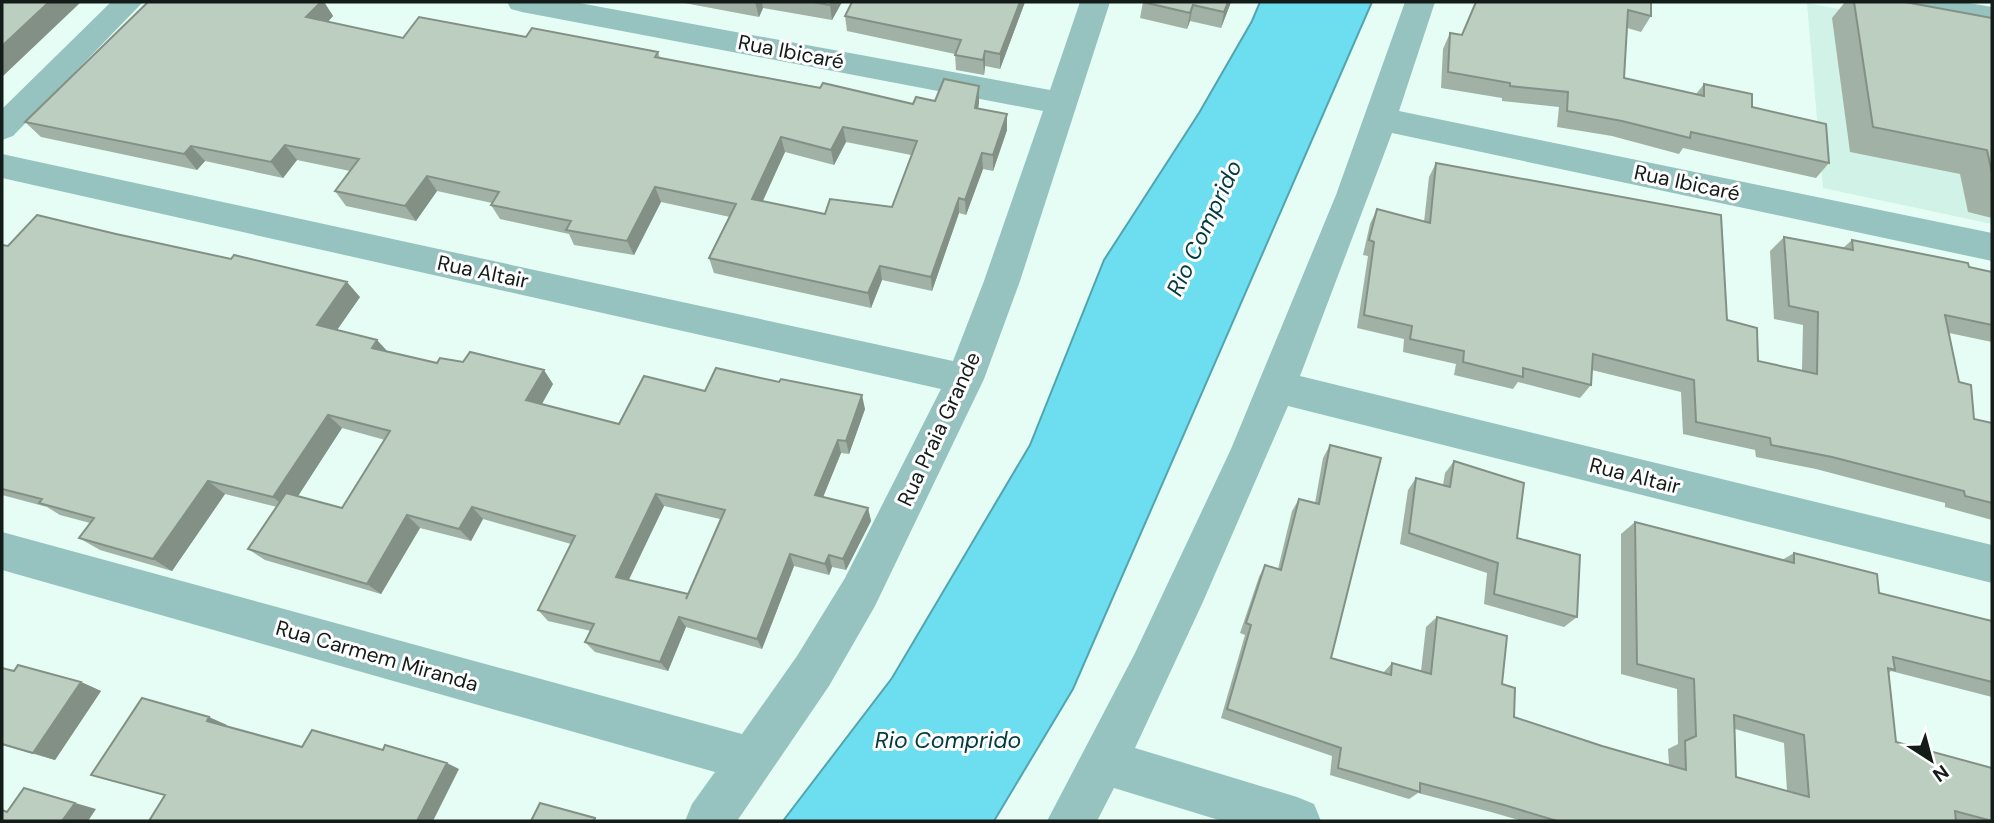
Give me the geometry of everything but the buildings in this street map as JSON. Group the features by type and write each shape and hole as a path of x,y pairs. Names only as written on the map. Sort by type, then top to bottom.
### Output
{"street":[{"path":"2,128 128,2"},
{"name":"Rua Ibicaré","path":"522,2 1061,103"},
{"name":"Rua Praia Grande","path":"709,821 813,671 860,592 965,379 1002,281 1095,2"},
{"path":"1071,821 1105,762 1200,564 1279,387 1382,119 1420,2"},
{"path":"1909,2 1992,17"},
{"name":"Rua Ibicaré","path":"1382,119 1992,247"},
{"name":"Rua Altair","path":"2,166 965,379"},
{"name":"Rua Altair","path":"1279,387 1992,564"},
{"name":"Rua Carmem Miranda","path":"2,551 753,760"},
{"path":"1105,762 1297,821"}],"shaded area":[{"path":"1807,3 1992,38 1992,224 1823,188"}],"water":[{"name":"Rio Comprido","path":"1260,2 1372,2 1073,689 994,821 783,821 892,678 1030,445 1104,260 1199,113 1252,21"}]}
